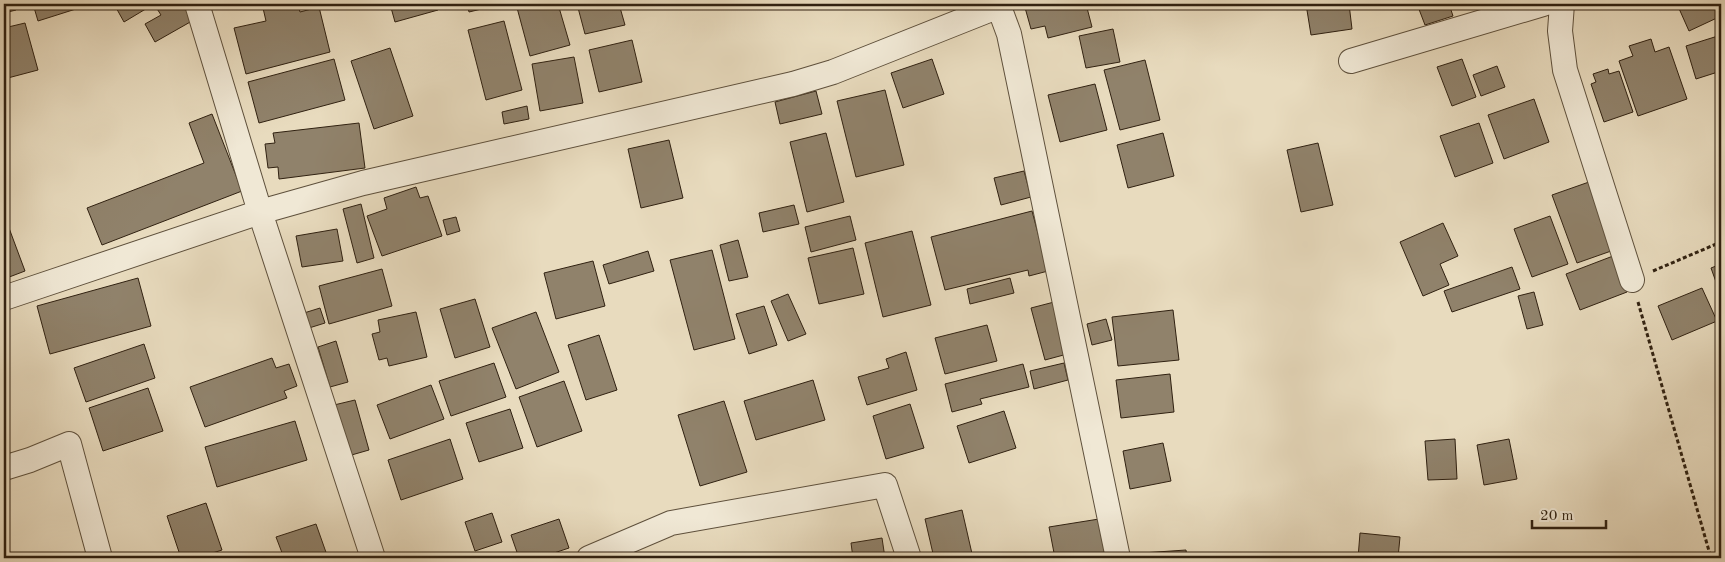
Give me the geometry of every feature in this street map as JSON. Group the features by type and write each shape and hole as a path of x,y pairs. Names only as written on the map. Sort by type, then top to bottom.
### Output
{"street":[{"path":"197,4 260,212 373,558"},
{"path":"1350,61 1543,4"},
{"path":"1562,4 1560,31 1565,70 1632,280"},
{"path":"4,298 260,212 362,183 793,84 833,72 999,5 1010,34 1118,558"},
{"path":"4,468 30,460 69,444 100,558"},
{"path":"588,558 671,523 885,485 909,558"}],"path":[{"path":"1711,558 1632,280 1721,242"}],"building":[{"path":"4,4 14,4 16,10 4,13"},
{"path":"33,4 78,4 79,8 38,21"},
{"path":"114,4 154,4 124,22"},
{"path":"154,4 183,4 192,21 155,42 145,24 161,15"},
{"path":"281,4 298,4 300,12 319,7 330,52 246,74 234,28 266,21 263,8"},
{"path":"390,4 436,4 438,10 395,22"},
{"path":"467,4 502,4 469,12"},
{"path":"516,4 558,4 570,45 530,56"},
{"path":"577,4 619,4 625,25 585,34"},
{"path":"1024,4 1086,4 1092,27 1048,38 1045,26 1031,29"},
{"path":"1306,4 1349,4 1352,29 1311,35"},
{"path":"1417,4 1449,4 1453,16 1425,25"},
{"path":"1677,4 1713,4 1719,17 1689,31"},
{"path":"504,21 522,90 486,100 468,30"},
{"path":"25,23 38,70 4,79 4,28"},
{"path":"1113,29 1120,62 1086,68 1079,36"},
{"path":"1721,35 1721,71 1696,79 1686,46"},
{"path":"1651,39 1655,52 1669,47 1687,99 1638,116 1619,61 1633,56 1629,46"},
{"path":"632,40 642,82 599,92 589,50"},
{"path":"390,48 413,116 374,129 351,61"},
{"path":"574,57 583,103 540,111 532,64"},
{"path":"334,59 345,100 259,123 248,82"},
{"path":"932,59 944,94 903,108 891,73"},
{"path":"1462,59 1476,97 1452,106 1437,67"},
{"path":"1145,60 1160,120 1120,130 1104,70"},
{"path":"1497,66 1505,87 1481,96 1473,75"},
{"path":"1608,69 1609,74 1619,71 1633,112 1604,122 1591,84 1596,82 1593,74"},
{"path":"1095,84 1107,130 1060,142 1048,95"},
{"path":"885,90 904,165 856,177 837,101"},
{"path":"816,91 822,114 780,124 775,102"},
{"path":"1534,99 1549,142 1504,159 1488,115"},
{"path":"527,106 529,119 504,124 502,112"},
{"path":"212,114 242,191 102,245 87,208 204,163 189,123"},
{"path":"359,123 365,168 279,179 278,167 268,168 265,144 275,143 273,133"},
{"path":"1479,123 1493,163 1455,177 1440,136"},
{"path":"826,133 844,202 807,212 790,142"},
{"path":"1163,133 1174,176 1128,188 1117,145"},
{"path":"669,140 683,198 641,208 628,149"},
{"path":"1318,143 1333,205 1301,212 1287,150"},
{"path":"1024,171 1031,197 1001,205 994,178"},
{"path":"1589,182 1614,250 1577,263 1552,195"},
{"path":"416,187 420,198 428,196 442,236 382,256 367,216 387,209 384,198"},
{"path":"361,204 374,258 357,263 343,209"},
{"path":"794,205 799,224 763,232 759,213"},
{"path":"1032,211 1048,271 1029,276 1028,270 945,290 931,237"},
{"path":"850,216 856,240 811,252 805,227"},
{"path":"1550,216 1568,264 1532,277 1514,229"},
{"path":"456,217 460,231 447,235 443,220"},
{"path":"1443,223 1458,256 1440,264 1449,285 1423,296 1400,242"},
{"path":"9,228 25,271 4,279 4,230"},
{"path":"337,229 343,261 302,267 296,236"},
{"path":"912,231 931,305 883,317 865,243"},
{"path":"738,240 748,277 729,281 720,245"},
{"path":"853,248 864,294 819,304 808,258"},
{"path":"712,250 735,339 694,350 670,260"},
{"path":"648,251 654,271 609,284 603,265"},
{"path":"1613,256 1627,292 1580,310 1566,274"},
{"path":"593,261 605,306 556,319 544,273"},
{"path":"1721,264 1721,296 1711,268"},
{"path":"1512,267 1520,289 1452,312 1444,291"},
{"path":"382,269 392,306 329,324 319,286"},
{"path":"138,278 151,326 50,354 37,306"},
{"path":"1010,278 1014,293 970,304 967,289"},
{"path":"1702,288 1717,321 1672,340 1658,306"},
{"path":"1534,292 1543,325 1527,329 1518,296"},
{"path":"788,294 806,334 788,341 771,301"},
{"path":"475,299 490,347 455,358 440,309"},
{"path":"1058,301 1071,353 1045,360 1031,308"},
{"path":"764,306 777,345 749,354 736,314"},
{"path":"320,308 325,323 309,328 304,313"},
{"path":"1173,310 1179,360 1118,366 1112,317"},
{"path":"416,312 427,357 389,366 387,358 379,360 372,334 380,332 378,320"},
{"path":"536,312 559,372 516,389 492,328"},
{"path":"1106,319 1112,340 1092,345 1087,324"},
{"path":"987,325 997,361 945,374 935,338"},
{"path":"599,335 617,390 586,400 568,345"},
{"path":"336,341 348,382 330,387 318,347"},
{"path":"144,344 155,378 86,402 74,368"},
{"path":"906,352 917,390 867,405 858,377 889,368 886,359"},
{"path":"272,358 276,368 289,364 297,386 284,391 287,398 205,427 190,387"},
{"path":"494,363 506,397 451,416 439,381"},
{"path":"1064,363 1068,380 1034,389 1030,371"},
{"path":"1023,364 1029,387 980,399 982,404 952,412 945,384"},
{"path":"1170,374 1174,412 1121,418 1116,380"},
{"path":"813,380 825,420 756,440 744,401"},
{"path":"564,381 582,431 537,447 519,397"},
{"path":"431,385 444,419 390,439 377,405"},
{"path":"148,388 163,431 103,451 89,408"},
{"path":"355,400 369,450 348,456 334,405"},
{"path":"724,401 747,472 700,486 678,415"},
{"path":"910,404 924,448 886,459 873,416"},
{"path":"510,409 523,448 479,462 466,423"},
{"path":"1004,411 1016,448 969,463 957,426"},
{"path":"295,421 307,460 217,487 205,447"},
{"path":"450,439 463,479 401,500 388,460"},
{"path":"1455,439 1457,479 1428,480 1425,441"},
{"path":"1509,439 1517,479 1484,485 1477,445"},
{"path":"1163,443 1171,481 1130,489 1123,451"},
{"path":"206,503 222,550 197,558 181,558 167,516"},
{"path":"962,510 973,558 934,558 925,519"},
{"path":"492,513 502,542 475,551 465,522"},
{"path":"559,519 569,548 539,558 519,558 511,535"},
{"path":"1099,519 1106,558 1055,558 1049,527"},
{"path":"316,524 328,558 284,558 276,537"},
{"path":"1360,533 1400,537 1398,558 1358,558"},
{"path":"4,535 11,556 4,558"},
{"path":"882,538 885,558 853,558 851,543"},
{"path":"1186,550 1187,558 1142,558 1142,553"}]}
